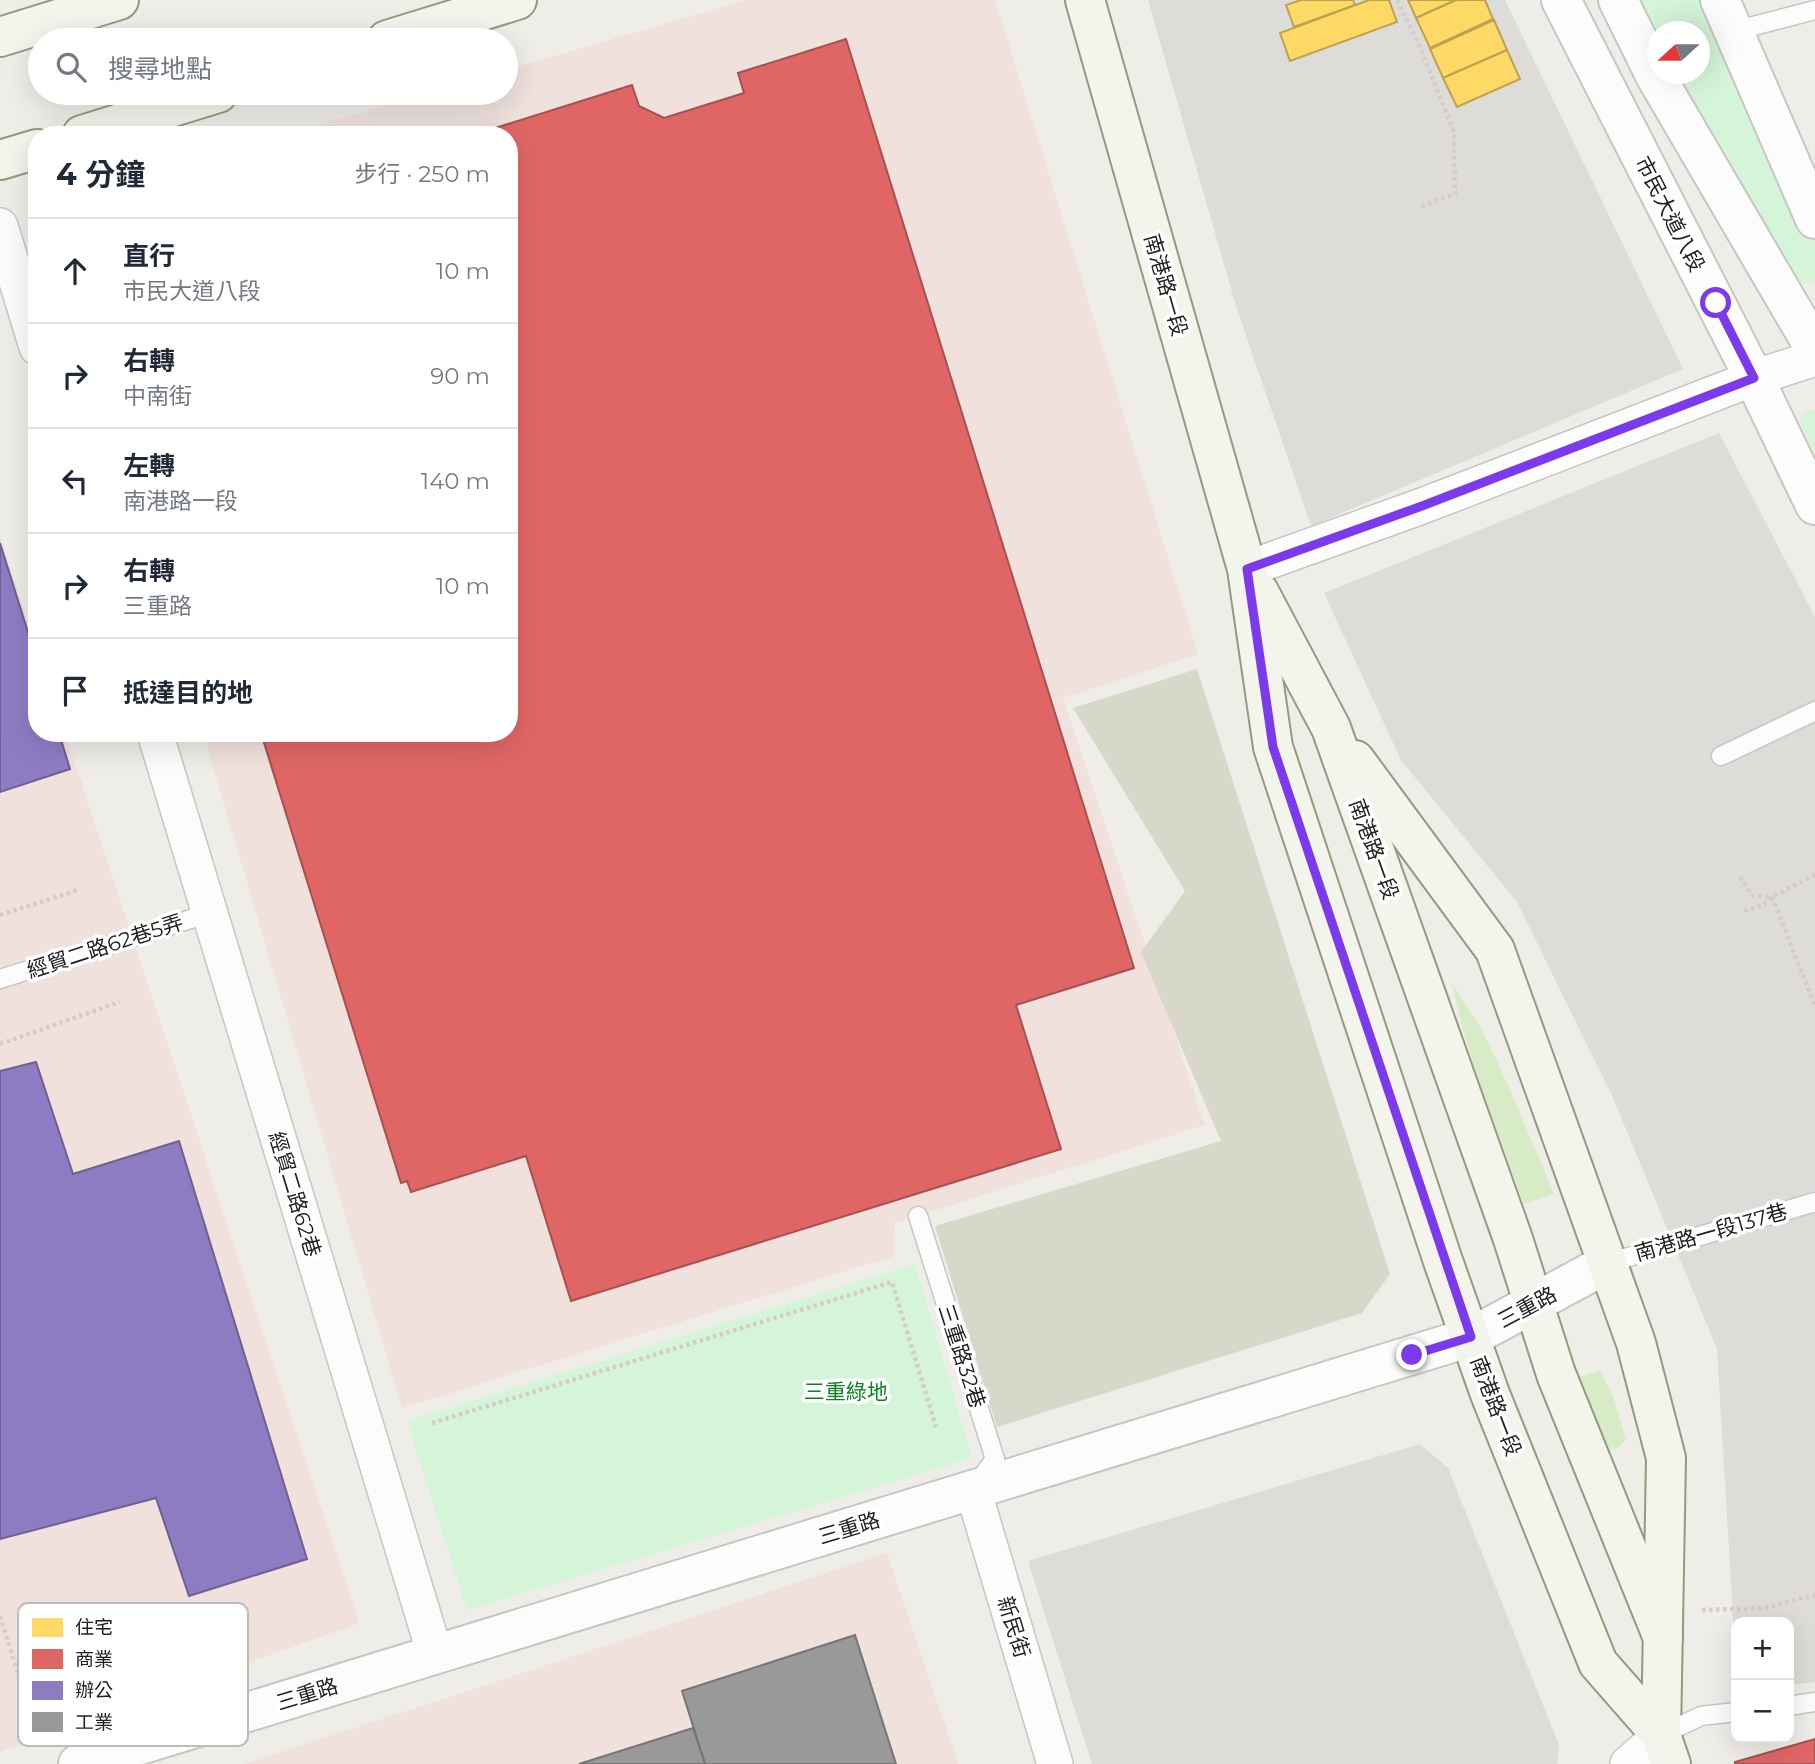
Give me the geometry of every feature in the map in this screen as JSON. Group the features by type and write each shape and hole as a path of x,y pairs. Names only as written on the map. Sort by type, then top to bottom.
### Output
{"main road":[{"path":"29,28 119,0"},
{"path":"426,28 517,0"},
{"name":"南港路一段","path":"1085,0 1247,569 1273,747 1490,1394 1598,1663 1666,1750"},
{"path":"0,37 28,28"},
{"path":"111,126 179,105"},
{"path":"0,160 28,152"},
{"name":"南港路一段","path":"1247,569 1331,728 1513,1239 1556,1374 1663,1638 1666,1750"},
{"path":"1331,728 1495,950 1636,1343 1666,1458 1663,1638"}],"street":[{"name":"市民大道八段","path":"1561,0 1754,378 1815,505"},
{"path":"1618,0 1656,77 1815,349"},
{"path":"1727,15 1815,219"},
{"path":"0,226 28,318"},
{"path":"1247,569 1422,506 1754,378 1815,358"},
{"name":"經貿二路62巷","path":"158,742 435,1654"},
{"name":"三重路","path":"248,1712 1471,1337 1608,1263"},
{"name":"新民街","path":"973,1490 1055,1764"},
{"name":"三重路","path":"78,1764 136,1746"},
{"path":"1628,1764 1666,1750"}],"lane":[{"path":"1727,15 1815,10"},
{"path":"1721,757 1815,711"},
{"name":"經貿二路62巷5弄","path":"0,979 209,913"},
{"name":"南港路一段137巷","path":"1608,1263 1815,1202"},
{"name":"三重路32巷","path":"918,1216 995,1459 973,1490"},
{"path":"1794,1705 1815,1702"},
{"path":"1666,1750 1702,1716 1731,1713"}],"path":[{"path":"1396,0 1419,45 1454,132 1455,194 1419,207"},
{"path":"1744,911 1763,905 1772,897 1815,875"},
{"path":"1740,877 1753,896 1772,897"},
{"path":"0,915 78,890"},
{"path":"1772,897 1815,1006"},
{"path":"0,1044 120,1002"},
{"path":"432,1423 891,1282 936,1427"},
{"path":"1697,1611 1764,1608 1815,1595"},
{"path":"0,1616 18,1672"}],"shaded area":[{"path":"746,0 995,0 1198,654 1063,698 1205,1125 895,1223 894,1256 402,1408 206,742 518,742 518,126 315,126 387,105 518,105 518,66"},
{"path":"1148,0 1505,0 1683,369 1311,526 1236,306"},
{"path":"1719,433 1815,617 1815,1682 1794,1684 1794,1617 1733,1617 1717,1349 1614,1100 1517,902 1401,760 1324,593"},
{"path":"0,537 28,621 28,742 68,742 359,1623 248,1663 248,1603 18,1603 18,1746 0,1752"},
{"path":"1197,669 1390,1274 1362,1313 997,1427 935,1226 1221,1141 1141,952 1185,891 1073,708"},
{"path":"1420,1444 1448,1468 1559,1745 1557,1764 1092,1764 1028,1561"},
{"path":"887,1553 958,1764 245,1764"}],"green space":[{"path":"1641,0 1709,0 1815,244 1815,280 1802,285 1683,84 1710,84 1710,21 1651,21"},
{"path":"1809,410 1815,410 1815,454 1799,420"},
{"path":"1452,983 1482,1030 1554,1194 1524,1204 1475,1067"},
{"name":"三重綠地","path":"915,1264 972,1458 467,1610 407,1421"},
{"path":"1600,1370 1613,1396 1626,1440 1617,1448 1606,1450 1577,1378"}],"building: 住宅":[{"path":"1301,0 1353,0 1355,5 1294,27 1286,5"},
{"path":"1369,0 1389,0 1397,22 1290,61 1280,33"},
{"path":"1408,0 1456,0 1416,18"},
{"path":"1456,0 1485,0 1493,19 1430,48 1416,18"},
{"path":"1494,20 1507,50 1443,78 1430,49"},
{"path":"1507,50 1520,79 1457,107 1443,78"}],"building: 商業":[{"path":"846,39 1134,968 1016,1005 1061,1149 571,1301 526,1156 411,1192 407,1181 401,1183 264,742 518,742 518,126 502,126 632,85 639,106 664,118 744,93 738,73"},
{"path":"1815,1739 1815,1764 1735,1764 1735,1762"}],"building: 辦公":[{"path":"0,543 28,632 28,742 62,742 70,769 0,792"},
{"path":"36,1062 73,1174 179,1141 307,1559 189,1596 156,1498 0,1539 0,1071"}],"building: 工業":[{"path":"855,1635 896,1764 705,1764 682,1691"},
{"path":"693,1728 705,1764 579,1764"}],"route":[{"path":"1412,1355 1471,1337 1443,1261 1273,747 1247,569 1422,506 1754,378 1716,303"}]}
